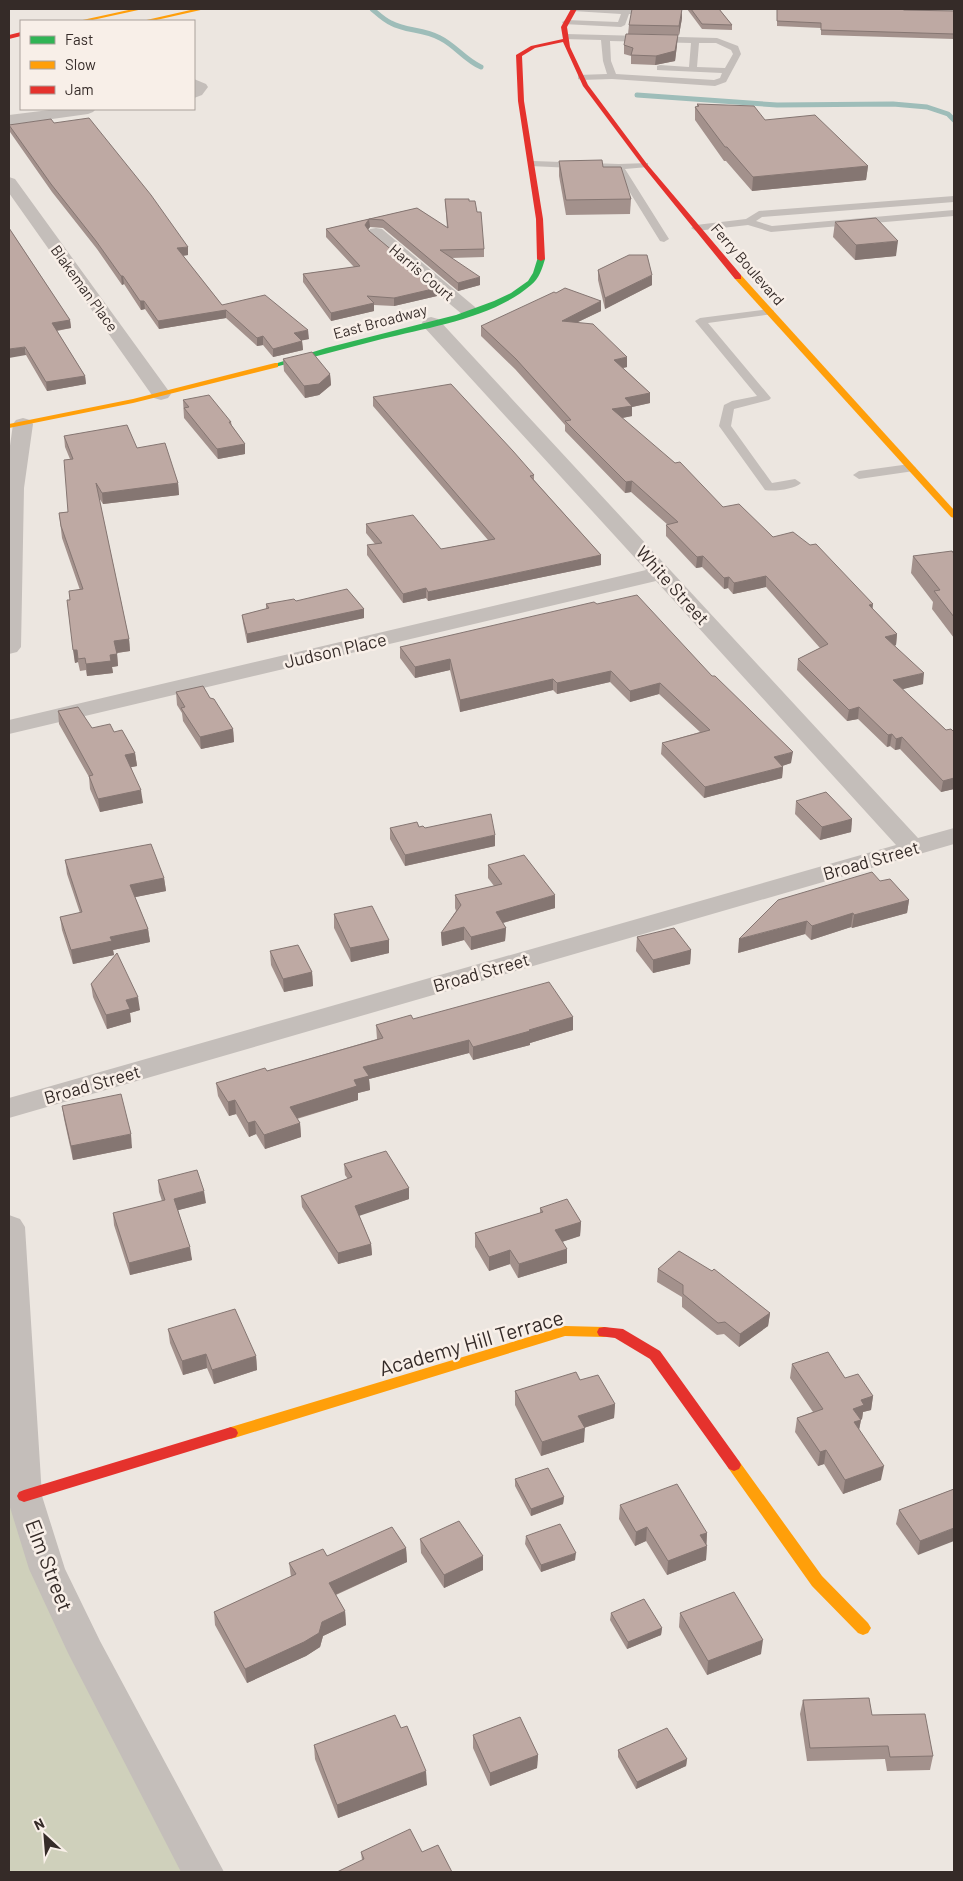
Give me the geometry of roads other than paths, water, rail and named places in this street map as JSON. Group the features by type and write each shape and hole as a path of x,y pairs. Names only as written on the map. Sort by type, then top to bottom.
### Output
{"main road":[{"path":"76,20 122,9"},
{"path":"86,20 140,9"},
{"path":"150,20 202,9"},
{"path":"566,22 574,9"},
{"name":"Ferry Boulevard","path":"566,22 564,27 570,53 581,77 607,116 645,165 696,228 770,312 954,515"},
{"path":"566,38 526,50 519,55 520,59 540,54 570,53"},
{"name":"East Broadway","path":"16,425 161,394 431,323 509,297 521,290 537,274 542,244 533,164 521,103 518,69 520,59"},
{"name":"Academy Hill Terrace","path":"24,1496 565,1331 618,1333 655,1355 817,1581 863,1628"}],"street":[{"path":"904,9 954,10"},
{"path":"195,84 201,87 195,93"},
{"path":"9,120 81,110"},
{"name":"Blakeman Place","path":"9,182 161,394"},
{"name":"Harris Court","path":"376,233 469,311"},
{"name":"White Street","path":"431,323 662,572 913,848"},
{"path":"9,647 11,486 16,425"},
{"name":"Judson Place","path":"9,727 662,572"},
{"name":"Broad Street","path":"9,1108 954,836"},
{"name":"Elm Street","path":"9,1227 24,1496 47,1569 87,1653 203,1872"}],"lane":[{"path":"574,9 626,10 652,13"},
{"path":"566,22 621,25 626,10"},
{"path":"596,24 602,11"},
{"path":"566,38 605,37 717,41 734,48 737,54 723,80 716,83 612,76 581,77"},
{"path":"605,37 613,66 612,76"},
{"path":"693,70 695,40"},
{"path":"646,68 729,71"},
{"path":"533,164 619,167 645,165"},
{"path":"619,167 664,239"},
{"path":"749,222 759,214 954,198"},
{"path":"696,228 749,222 771,229 954,213"},
{"path":"770,312 700,321 765,398 736,403 728,407 725,426 769,486 795,483"},
{"path":"859,474 910,468"}],"waterway":[{"path":"372,9 396,26 428,33 440,38 481,67"},
{"path":"637,95 777,105 893,104 927,107 948,114 954,120"}]}
